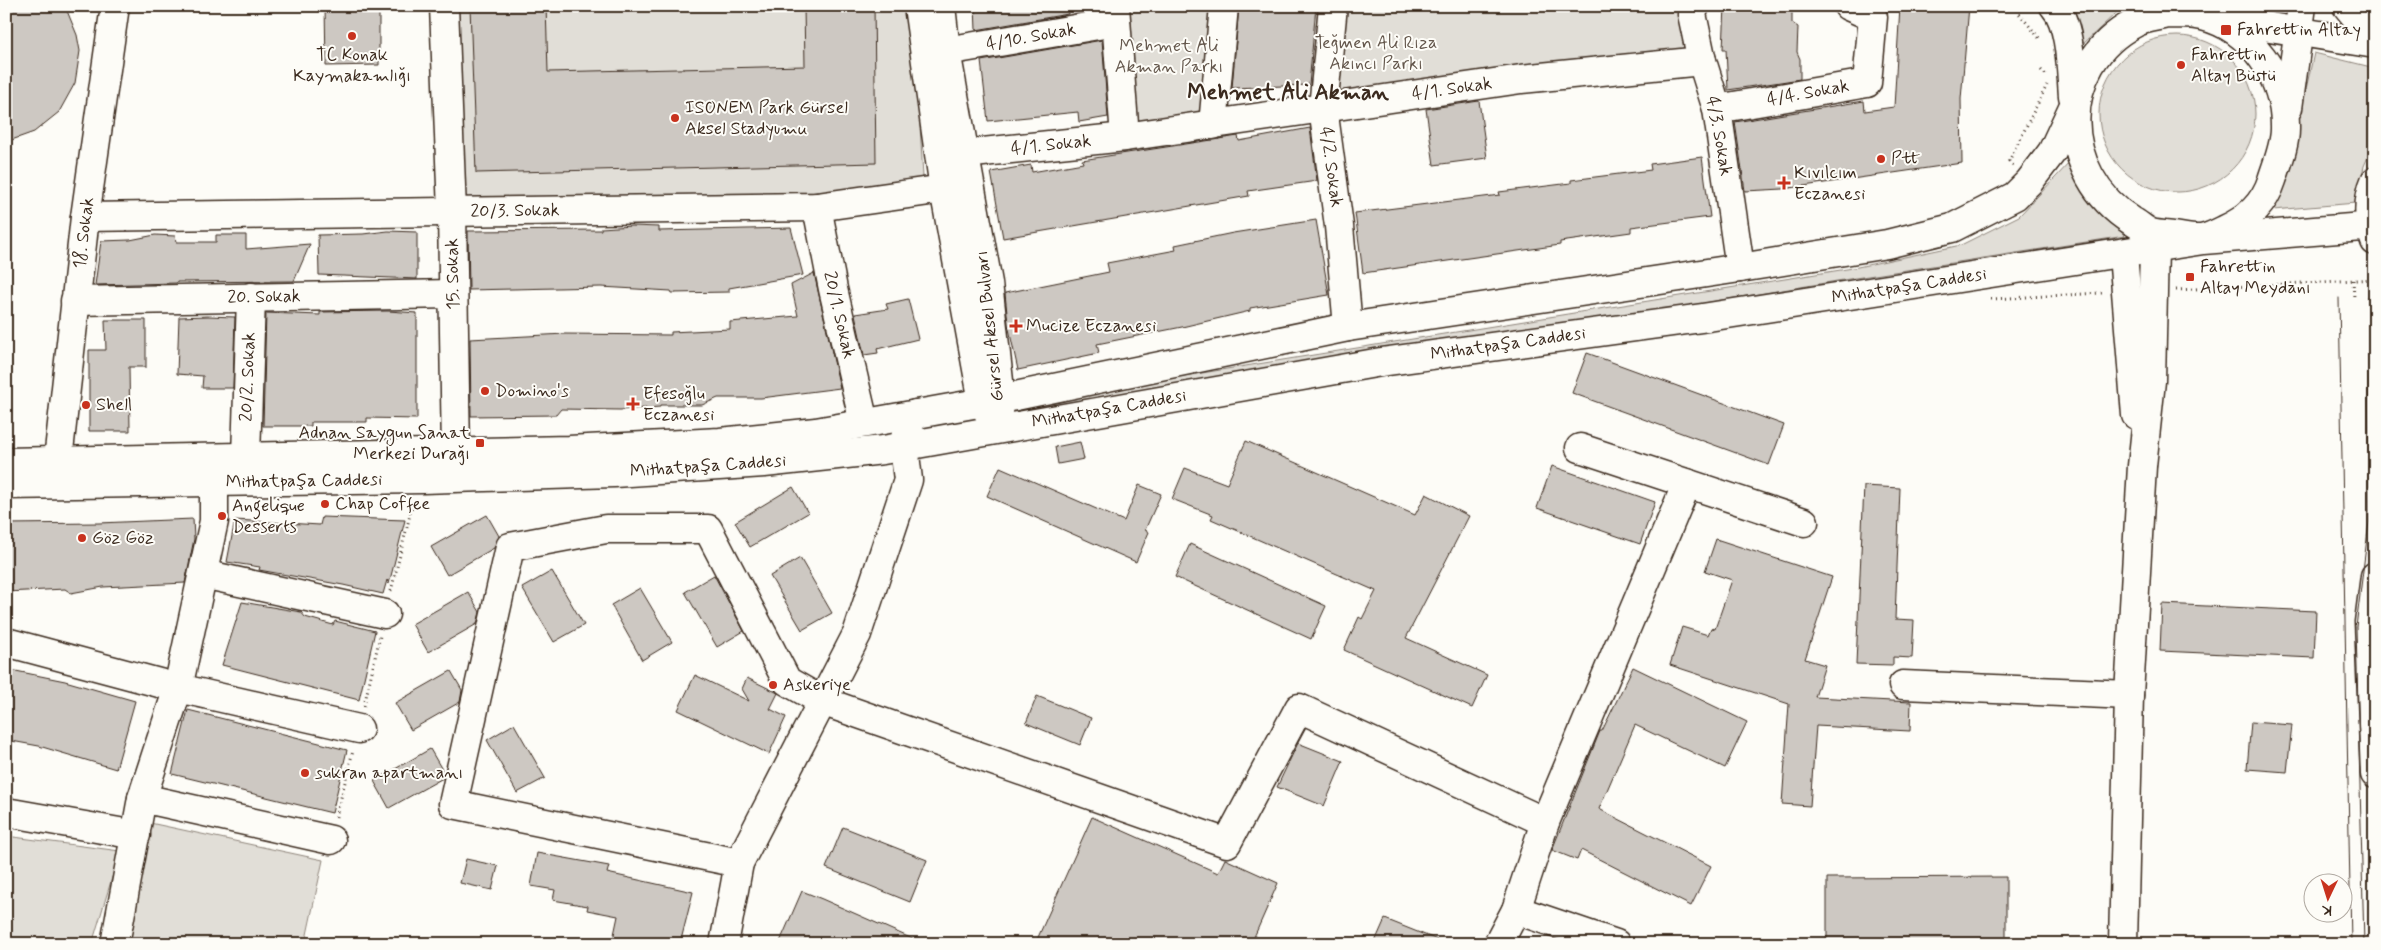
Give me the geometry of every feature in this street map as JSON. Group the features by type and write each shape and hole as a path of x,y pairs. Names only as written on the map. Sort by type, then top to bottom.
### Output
{"main road":[{"name":"18. Sokak","path":"58,460 85,216 115,6"},
{"name":"15. Sokak","path":"444,6 452,212 456,452"},
{"name":"Gürsel Aksel Bulvarı","path":"918,6 944,189 997,428"},
{"name":"Gürsel Aksel Bulvarı","path":"941,6 946,51 988,283 992,401"},
{"path":"1213,124 1224,6"},
{"name":"4/2. Sokak","path":"1333,6 1323,108 1339,226 1348,327"},
{"name":"4/4. Sokak","path":"1716,109 1867,83 1873,17 1848,6"},
{"path":"2054,6 2058,11 2066,34 2076,136 2094,186 2114,210 2152,233 2203,240 2373,231 2372,188 2375,181"},
{"path":"2347,6 2375,40"},
{"name":"4/3. Sokak","path":"1686,9 1716,109 1740,268"},
{"path":"2074,105 2085,71 2106,42 2136,22 2168,14 2201,9 2300,18 2375,44"},
{"path":"2201,9 2229,26 2254,45 2271,70 2281,99 2285,129"},
{"path":"1115,14 1125,137"},
{"name":"4/10. Sokak","path":"946,51 1115,14"},
{"path":"2203,240 2239,224 2259,207 2271,184 2281,151 2285,129 2300,18"},
{"name":"4/1. Sokak","path":"964,154 1125,137 1521,79 1702,61"},
{"name":"Mithatpaşa Caddesi","path":"6,462 568,450 720,442 816,432 992,401 1348,327 1887,244 1952,228 2015,196 2029,182 2052,152 2074,105"},
{"path":"944,189 964,154"},
{"name":"20/3. Sokak","path":"85,216 817,207 944,189"},
{"name":"20/1. Sokak","path":"817,207 833,289 864,423"},
{"name":"Mithatpaşa Caddesi","path":"6,485 214,483 614,473 764,463 904,446 997,428 1381,362 1712,316 2123,254 2203,240"},
{"path":"2123,944 2129,694 2142,466 2151,381 2154,248"},
{"path":"2123,254 2131,372 2142,466"},
{"name":"20. Sokak","path":"75,301 452,294"},
{"name":"20/2. Sokak","path":"246,457 251,297"},
{"path":"724,944 739,863 857,634 908,480 904,446 906,427 916,414"},
{"path":"1580,448 1804,522"},
{"path":"115,944 142,798 178,688 214,521 214,483 194,458"},
{"path":"1498,944 1516,910 1545,822 1687,483"},
{"path":"739,863 453,804 510,547 606,529 708,529 787,680 822,701 1227,842 1299,708 1545,822"},
{"path":"203,574 385,614"},
{"path":"2375,576 2372,624 2375,774"},
{"path":"6,642 178,688 358,729"},
{"path":"1904,685 2129,694"},
{"path":"142,798 331,840"},
{"path":"6,812 136,835"},
{"path":"108,944 124,897"},
{"path":"1516,910 1616,944"}],"path":[{"path":"2013,6 2040,39"},
{"path":"2019,140 2048,84"},
{"path":"2353,280 2354,298"}],"green space":[{"path":"455,6 913,6 924,194 459,199"},
{"name":"Mehmet Ali Akman Parkı","path":"1115,6 1224,6 1213,125 1125,137"},
{"name":"Teğmen Ali Rıza Akıncı Parkı","path":"1333,6 1670,6 1692,14 1702,61 1323,108"},
{"path":"2067,6 2127,6 2116,13 2082,45"},
{"path":"2169,36 2185,36 2200,39 2214,45 2227,53 2238,64 2252,91 2255,114 2254,129 2246,151 2238,164 2227,175 2200,189 2185,192 2169,192 2154,189 2140,183 2127,175 2116,164 2102,137 2099,122 2099,106 2102,91 2108,77 2116,64 2127,53 2154,39"},
{"path":"2314,53 2375,68 2375,141 2364,166 2356,203 2273,210 2289,166"},
{"path":"2072,160 2088,196 2125,236 1855,278 1022,416 1016,403 1853,268 1961,245 2019,216"},
{"path":"150,823 323,860 305,944 127,944"},
{"path":"6,836 120,851 92,944 6,944"}],"building":[{"path":"6,6 65,6 77,35 80,51 75,83 59,112 34,132 6,142"},
{"name":"TC Konak Kaymakamlığı","path":"325,6 379,6 379,65 326,66"},
{"name":"ISONEM Park Gürsel Aksel Stadyumu","path":"470,6 546,6 548,72 805,66 804,6 874,6 876,163 476,173"},
{"path":"975,6 1067,6 1068,14 976,30"},
{"path":"1076,6 1100,6 1100,9 1077,13"},
{"path":"1239,6 1316,6 1309,85 1232,88"},
{"path":"1725,6 1792,6 1792,23 1798,27 1797,52 1800,59 1800,79 1728,90 1726,49 1723,49"},
{"path":"1900,6 1969,6 1961,99 1962,163 1783,189 1745,191 1735,122 1864,101 1865,111 1894,107"},
{"path":"1102,40 1108,117 1079,122 1078,112 988,121 981,61"},
{"path":"1479,101 1487,158 1434,165 1426,109"},
{"path":"1310,128 1317,181 1248,191 1249,196 1003,238 991,172 1031,165 1032,172 1083,163 1082,160 1238,136 1239,141"},
{"path":"1702,157 1710,217 1631,227 1631,232 1560,242 1560,245 1363,273 1355,213 1500,195 1499,192 1571,183 1571,180 1651,170 1650,164"},
{"path":"1316,220 1329,295 1250,308 1250,311 1182,327 1097,344 1099,353 1018,370 1008,324 1005,293 1109,272 1107,263 1176,250 1175,245 1233,233"},
{"path":"659,227 659,231 791,228 803,275 729,288 729,292 672,293 671,291 601,287 469,290 468,231 601,230 601,228"},
{"path":"388,231 417,232 417,279 319,275 318,235 363,234"},
{"path":"155,235 175,236 176,242 216,242 216,235 246,235 246,249 310,244 294,281 95,285 101,241 130,240"},
{"path":"814,273 840,388 761,398 718,398 702,405 660,405 660,407 620,410 561,409 556,415 471,416 470,339 565,334 671,335 671,332 730,329 730,322 798,316 791,285"},
{"path":"908,299 918,339 877,349 878,353 864,355 855,314 888,309 886,304"},
{"path":"388,311 417,313 417,419 367,418 367,422 311,422 311,426 263,426 266,313 320,315 320,312"},
{"path":"179,317 235,317 233,388 202,388 203,376 177,374"},
{"path":"105,320 146,320 146,367 129,367 130,431 89,431 89,350 106,350"},
{"path":"1587,353 1784,425 1769,465 1572,393"},
{"path":"1246,441 1415,515 1426,494 1469,516 1406,638 1487,675 1472,708 1344,650 1359,617 1362,619 1376,591 1211,519 1213,515 1172,499 1185,468 1227,484"},
{"path":"1080,442 1084,459 1058,464 1055,447"},
{"path":"1552,466 1655,502 1640,544 1537,508"},
{"path":"1000,467 1124,521 1139,485 1161,494 1145,530 1149,532 1136,562 987,496"},
{"path":"1864,486 1900,488 1895,619 1914,620 1912,658 1893,657 1893,665 1856,664"},
{"path":"793,487 808,513 750,547 735,522"},
{"path":"487,515 499,536 494,548 447,575 431,547"},
{"path":"322,517 405,520 389,584 387,580 383,594 259,570 260,567 227,562 235,520 320,525"},
{"path":"193,519 194,539 185,583 103,587 71,593 65,589 6,592 6,524"},
{"path":"1716,539 1832,577 1805,659 1825,665 1815,697 1911,702 1910,731 1816,726 1810,806 1782,804 1789,704 1670,665 1682,627 1708,635 1711,628 1715,629 1732,580 1705,571"},
{"path":"1190,544 1326,606 1311,639 1175,577"},
{"path":"800,558 832,613 802,630 770,576"},
{"path":"552,571 584,625 554,642 522,588"},
{"path":"714,575 744,631 717,647 685,592"},
{"path":"640,588 672,642 642,660 611,605"},
{"path":"468,592 480,612 477,624 428,652 412,624"},
{"path":"242,602 301,612 305,617 333,625 335,621 375,631 359,700 222,665"},
{"path":"2162,604 2316,611 2314,658 2160,651"},
{"path":"1633,667 1747,722 1725,768 1635,725 1599,809 1711,866 1691,906 1581,850 1577,860 1552,850 1600,731 1602,731"},
{"path":"6,669 65,681 135,701 116,769 39,746 6,740"},
{"path":"451,671 462,690 460,702 411,730 395,703"},
{"path":"695,675 749,701 742,689 747,678 778,693 770,709 786,717 769,754 678,710"},
{"path":"1037,696 1091,718 1080,745 1026,723"},
{"path":"188,710 347,750 332,813 172,774"},
{"path":"2251,722 2292,725 2287,772 2247,769"},
{"path":"514,724 545,778 517,793 487,740"},
{"path":"1298,743 1343,761 1324,806 1277,787"},
{"path":"430,749 444,773 443,778 389,808 374,781"},
{"path":"1092,817 1218,873 1225,859 1278,883 1251,944 1035,944"},
{"path":"843,827 927,860 910,902 826,868"},
{"path":"537,853 609,866 607,873 693,892 680,944 612,944 618,916 587,910 588,906 553,900 555,890 531,886"},
{"path":"466,859 498,866 492,890 460,883"},
{"path":"2006,877 2006,944 1827,944 1827,878"},
{"path":"802,891 822,899 924,944 779,944"},
{"path":"1385,919 1445,943 1445,944 1374,944"}],"tram line":[{"path":"2364,944 2356,627 2369,522 2368,297"},
{"path":"2339,298 2351,944"}],"place":[{"name":"Fahrettin Altay","path":"2226,30"},
{"name":"TC Konak Kaymakamlığı","path":"352,36"},
{"name":"Fahrettin Altay Büstü","path":"2181,65"},
{"name":"ISONEM Park Gürsel Aksel Stadyumu","path":"675,118"},
{"name":"Ptt","path":"1881,159"},
{"name":"Kıvılcım Eczanesi","path":"1784,183"},
{"name":"Fahrettin Altay Meydanı","path":"2190,277"},
{"name":"Mucize Eczanesi","path":"1016,326"},
{"name":"Domino's","path":"485,391"},
{"name":"Efesoğlu Eczanesi","path":"633,404"},
{"name":"Shell","path":"86,405"},
{"name":"Adnan Saygun Sanat Merkezi Durağı","path":"480,443"},
{"name":"Chap Coffee","path":"325,504"},
{"name":"Angelique Desserts","path":"222,516"},
{"name":"Göz Göz","path":"82,538"},
{"name":"Askeriye","path":"773,685"},
{"name":"sukran apartmanı","path":"305,773"}],"district":[{"name":"Mehmet Ali Akman","path":"1288,93"}]}
